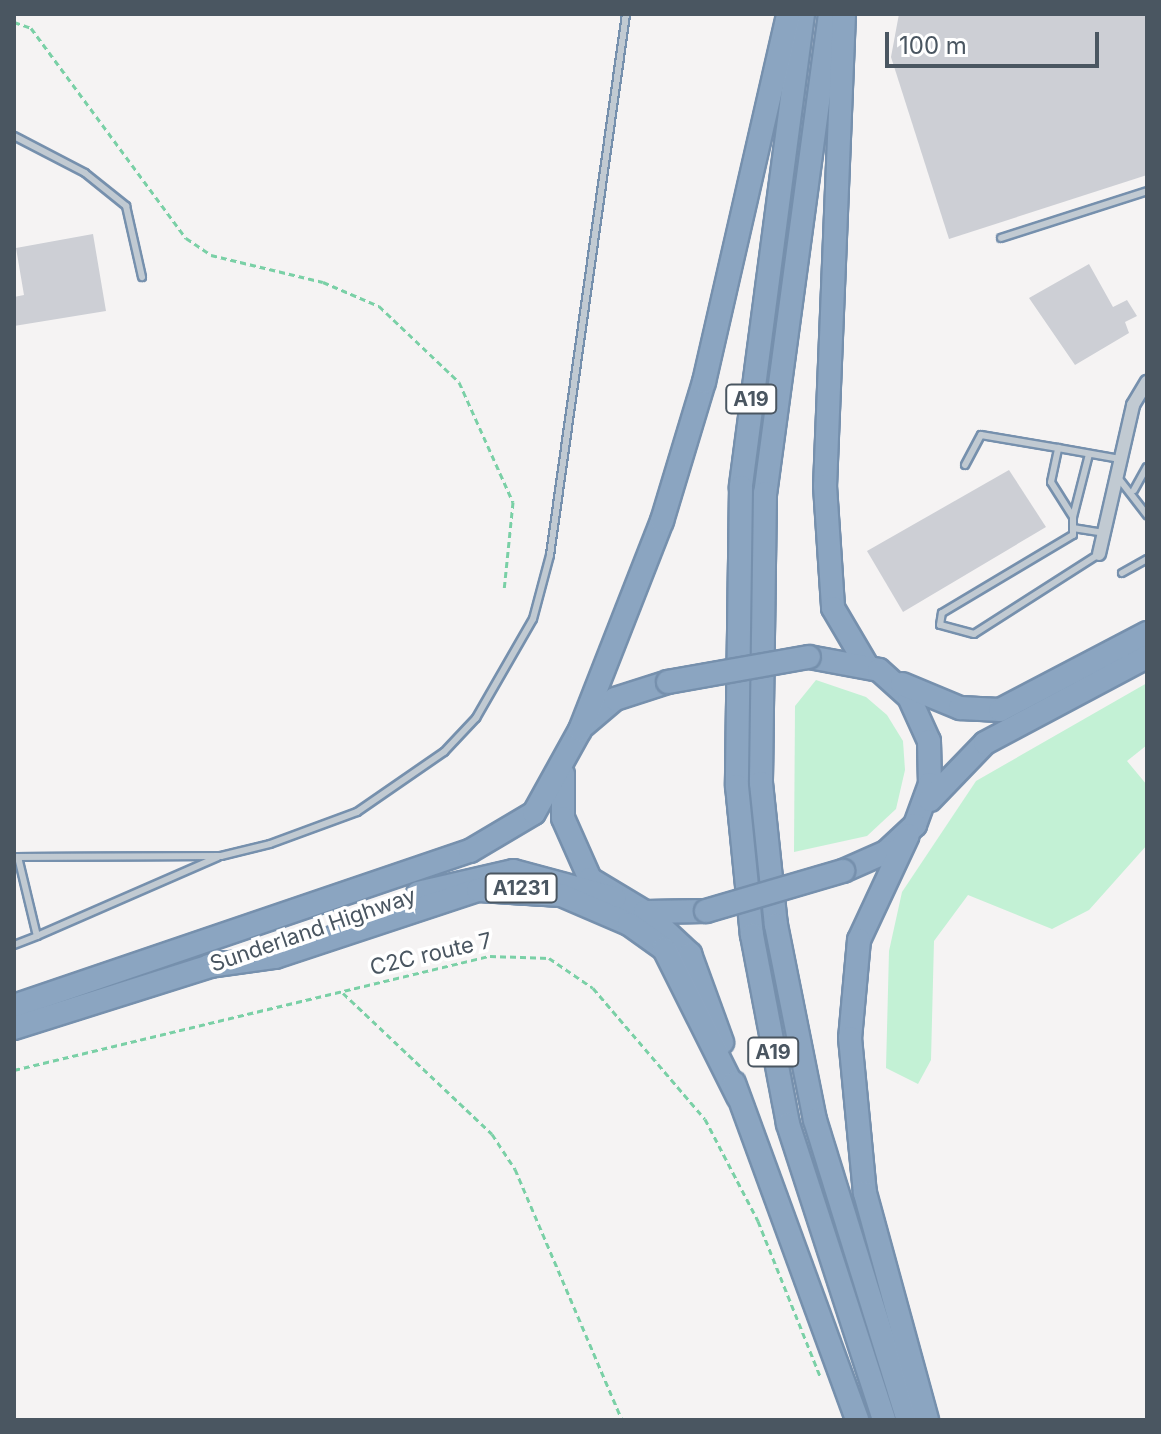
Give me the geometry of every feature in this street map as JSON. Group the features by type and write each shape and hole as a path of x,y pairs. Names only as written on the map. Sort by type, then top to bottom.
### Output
{"highway":[{"name":"A19","path":"580,730 662,521 704,382 788,14"},
{"name":"A19","path":"803,14 741,487 737,786 752,935 788,1124 884,1420"},
{"name":"A19","path":"830,14 765,493 761,783 776,925 815,1120 908,1420"},
{"name":"A1231","path":"844,14 826,323 830,591 840,630 866,664 890,678 960,708 1000,710 1147,633"},
{"name":"A1231","path":"857,1420 738,1097 703,980 679,938 645,912 614,898 590,879 569,839 560,796 565,761 580,730 615,699 668,682 809,657 866,664"},
{"name":"A1231","path":"645,912 706,911 843,871 908,835 926,805 985,743 1147,657"},
{"name":"A1231","path":"890,678 909,697 929,741 926,805"},
{"name":"Sunderland Highway","path":"14,1006 494,841 534,813 565,761"},
{"path":"908,835 859,940 850,1038 865,1193 927,1420"},
{"name":"Sunderland Highway","path":"14,1028 209,966 484,872 541,874 614,898"},
{"name":"A1231","path":"209,966 275,957 478,890 537,889 629,924 664,949 738,1097"}],"street":[{"path":"1099,554 1120,459 1147,382"}],"lane":[{"path":"14,945 221,856 357,812 444,752 512,664 550,555 626,14"},
{"path":"14,136 85,173 126,206 142,277"},
{"path":"1001,238 1147,191"},
{"path":"965,465 981,435 1120,459"},
{"path":"1058,448 1051,482 1073,517"},
{"path":"1089,454 1073,517 1073,535 942,613 940,625 974,634 1099,554"},
{"path":"1134,490 1147,467"},
{"path":"1116,475 1134,490 1147,515"},
{"path":"1073,528 1104,533"},
{"path":"1122,573 1147,559"},
{"path":"37,936 16,857 221,856"}],"path":[{"path":"14,22 31,28 186,238 211,255 323,282 379,306 459,382 513,502 504,590"},
{"name":"C2C route 7","path":"14,1070 517,951 549,958 593,988 705,1119 758,1221 826,1392"},
{"path":"342,991 492,1134 515,1169 622,1420"}],"green space":[{"path":"816,680 866,697 887,715 903,741 905,770 896,809 867,836 794,852 795,706"},
{"path":"1147,683 1147,745 1127,761 1147,785 1147,845 1089,910 1052,929 968,895 934,941 931,1060 918,1084 886,1068 889,951 902,892 976,781"}],"building":[{"path":"899,14 1147,14 1147,175 949,239 891,57"},
{"path":"93,234 106,311 14,326 14,297 24,295 16,248"},
{"path":"1089,264 1113,307 1127,300 1137,316 1125,322 1129,333 1075,365 1029,298"},
{"path":"1009,470 1046,527 903,612 867,551"}]}
